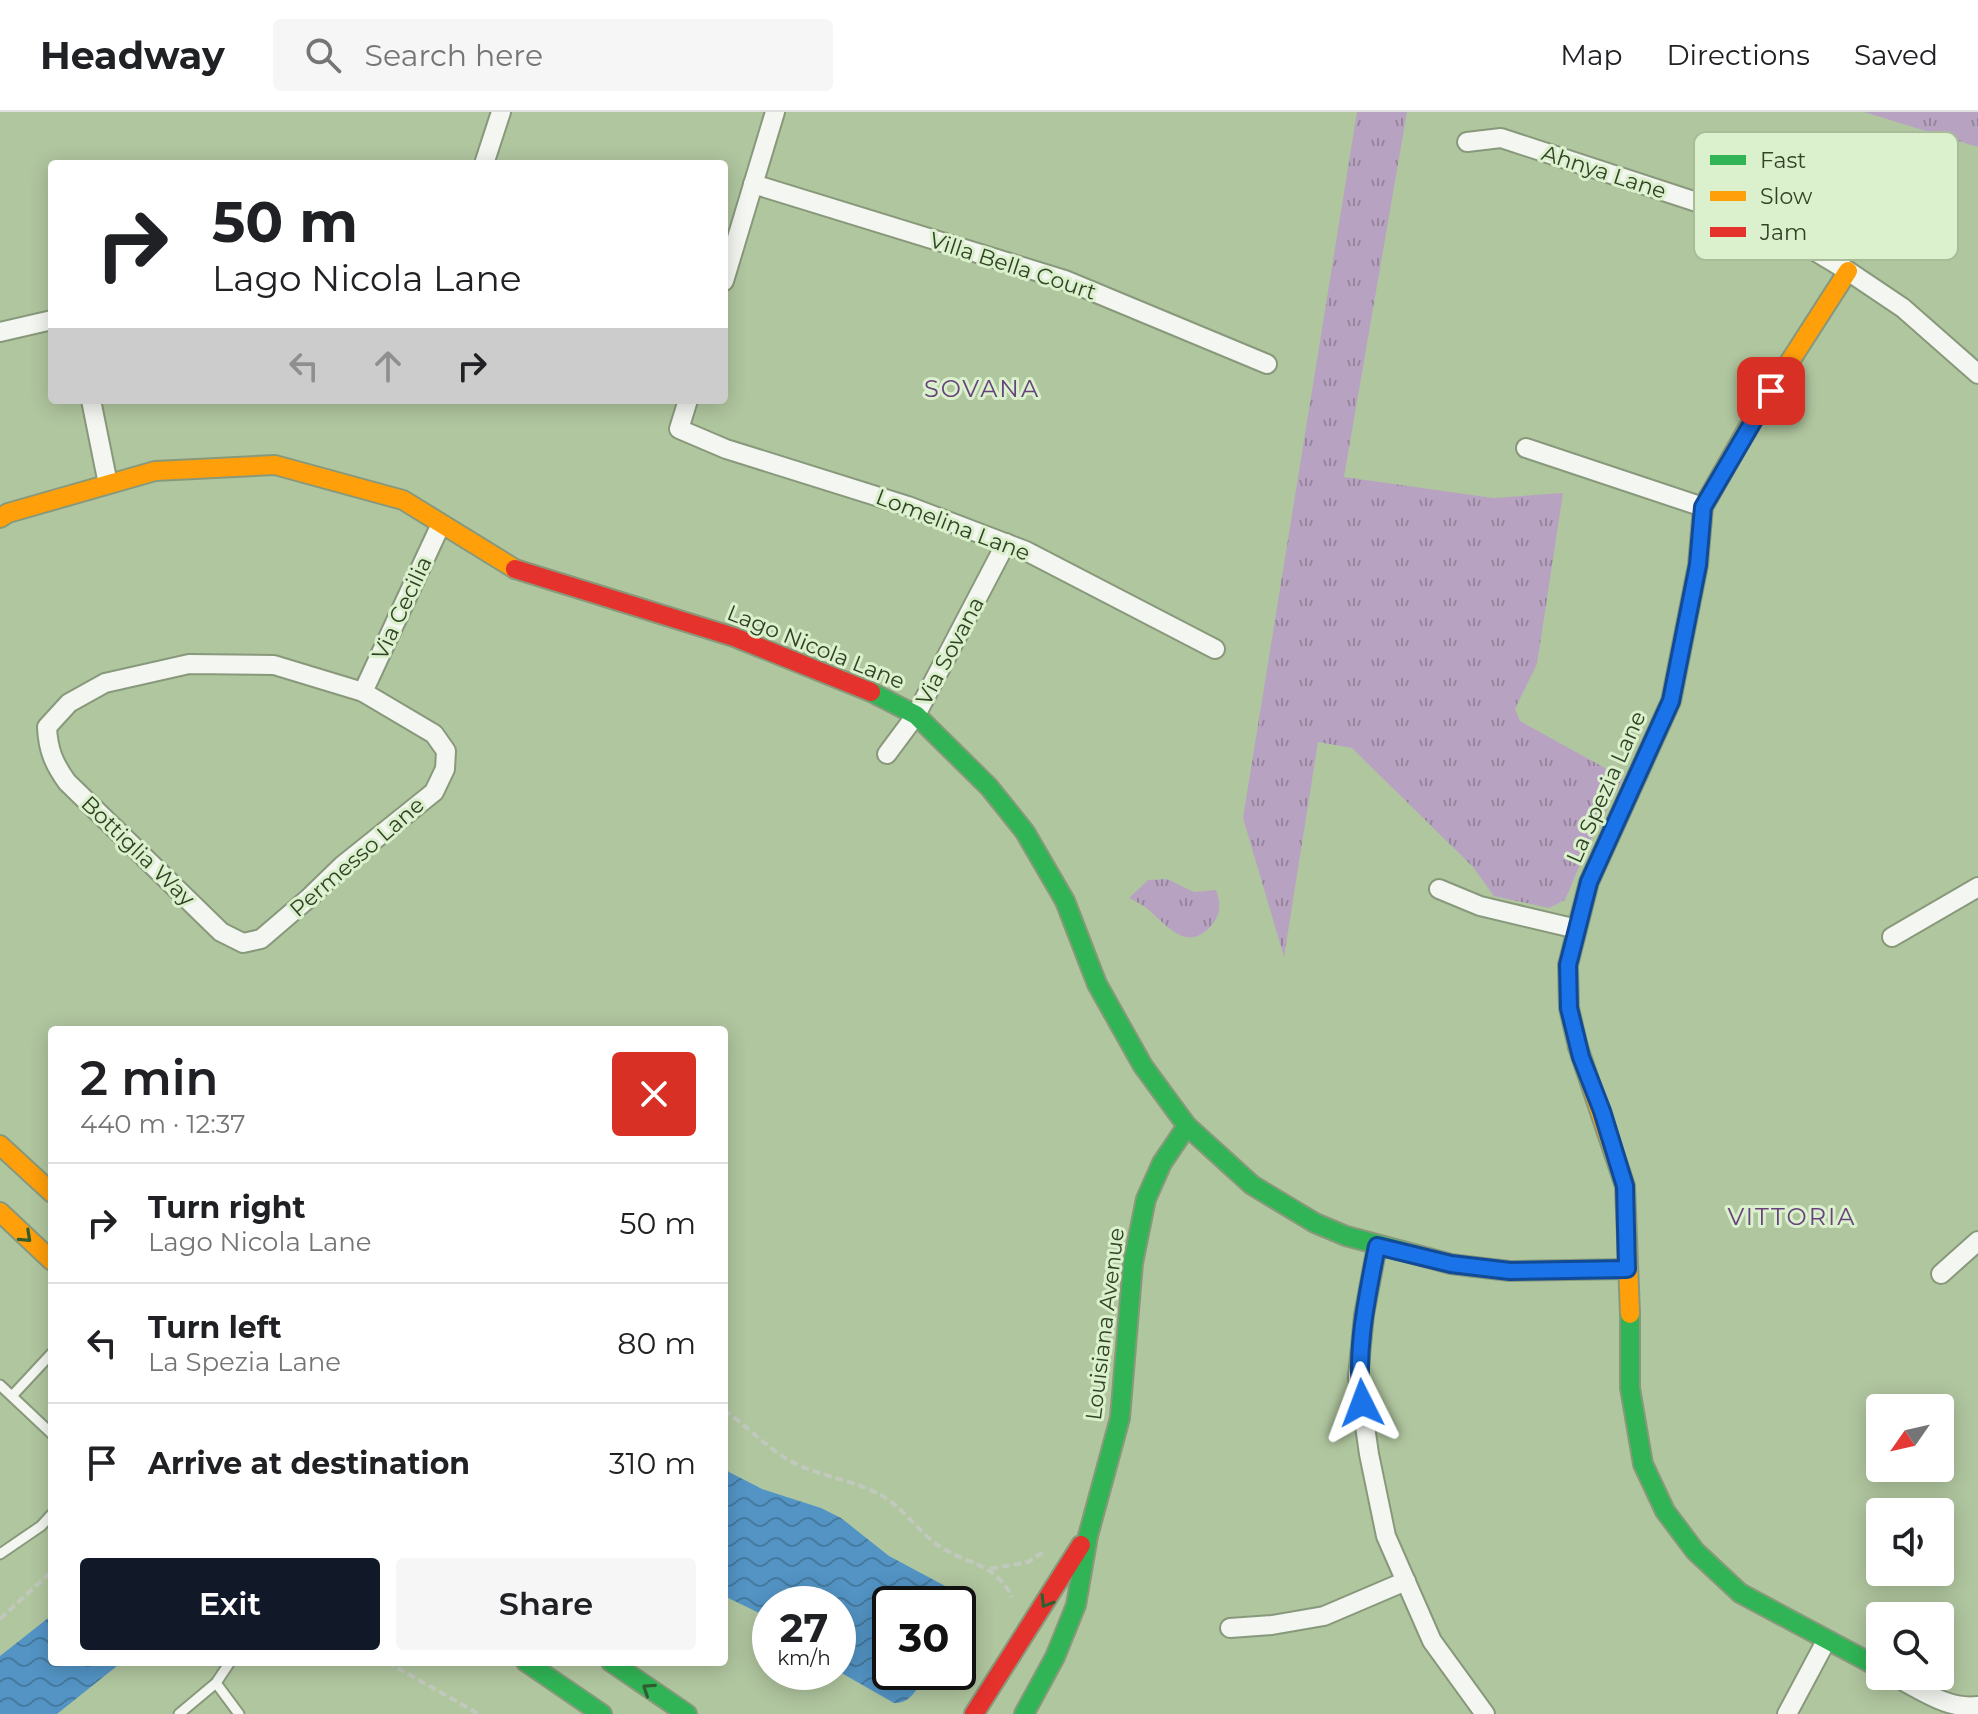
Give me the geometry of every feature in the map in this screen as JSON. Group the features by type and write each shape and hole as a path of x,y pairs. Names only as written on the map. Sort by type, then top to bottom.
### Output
{"street":[{"path":"485,160 501,112"},
{"path":"728,268 775,112"},
{"name":"Ahnya Lane","path":"1467,142 1501,138 1694,201"},
{"name":"Villa Bella Court","path":"753,184 1065,280 1267,364"},
{"name":"Ahnya Lane","path":"1830,260 1903,308 1978,374"},
{"name":"La Spezia Lane","path":"1848,271 1756,414 1703,507 1698,565 1671,701 1589,882 1568,965 1569,1008 1581,1057 1602,1111 1625,1186 1630,1388 1643,1464 1665,1511 1695,1551 1740,1593 1866,1661"},
{"path":"0,332 48,321"},
{"path":"92,404 108,484"},
{"name":"Lomelina Lane","path":"687,404 679,429 726,449 908,506 1026,551 1215,649"},
{"path":"1526,448 1703,507"},
{"name":"Lago Nicola Lane","path":"0,518 8,513 155,471 275,465 403,500 518,571 734,637 857,685 916,715 989,787 1025,832 1065,901 1097,984 1143,1066 1187,1126 1252,1185 1315,1223 1377,1246 1451,1264 1510,1271 1627,1269"},
{"name":"Via Cecilia","path":"363,692 441,524"},
{"name":"Via Sovana","path":"887,754 916,715 1006,543"},
{"name":"Bottiglia Way","path":"261,939 243,943 221,932 67,782 55,765 48,746 47,727 69,703 105,683 189,664 274,665 363,692"},
{"name":"Permesso Lane","path":"261,939 343,865 434,792 445,769 446,751 434,734 363,692"},
{"path":"1892,937 1978,887"},
{"path":"1439,889 1480,906 1577,929"},
{"name":"Louisiana Avenue","path":"1024,1714 1055,1657 1076,1605 1088,1536 1120,1418 1133,1263 1146,1199 1162,1163 1187,1126"},
{"path":"0,1145 48,1189"},
{"path":"0,1212 48,1257"},
{"path":"1941,1274 1978,1241"},
{"path":"1377,1246 1364,1315 1358,1377 1369,1454 1386,1536 1432,1641 1485,1714"},
{"name":"Louisiana Avenue","path":"974,1714 1088,1536"},
{"path":"1230,1628 1324,1616 1406,1581"},
{"path":"1787,1714 1826,1641"},
{"path":"532,1666 602,1714"},
{"path":"617,1666 687,1714"},
{"path":"1921,1690 1944,1702 1963,1707 1976,1706"}],"lane":[{"path":"12,1396 48,1357"},
{"path":"0,1385 48,1430"},
{"path":"0,1554 48,1518"},
{"path":"179,1714 216,1683 227,1666"},
{"path":"216,1683 239,1714"}],"path":[{"path":"728,1413 795,1464 863,1487 885,1498 944,1549 990,1569 1004,1582 1012,1597"},
{"path":"990,1569 1028,1562 1043,1552"},
{"path":"0,1619 48,1575"},
{"path":"394,1666 479,1714"}],"green space":[{"path":"1357,112 1407,112 1344,477 1493,498 1563,493 1537,664 1515,709 1520,721 1623,778 1589,843 1565,900 1549,908 1494,896 1473,867 1352,748 1318,742 1284,957 1243,818"},
{"path":"1864,112 1978,112 1978,147 1958,141 1958,132 1929,132"},
{"path":"1167,879 1194,892 1216,890 1218,913 1203,934 1194,937 1179,935 1129,898 1148,880"}],"water":[{"path":"728,1471 762,1489 821,1508 841,1518 889,1556 945,1586 872,1586 872,1690 916,1690 906,1700 894,1703 856,1681 856,1586 752,1586 752,1609 728,1598"},
{"path":"48,1618 48,1666 117,1666 57,1714 0,1714 0,1656"}],"traffic: fast":[{"path":"871,692 916,715 989,787 1025,832 1065,901 1097,984 1143,1066 1187,1126 1252,1185 1315,1223 1346,1236 1451,1264 1475,1267"},
{"path":"1024,1714 1055,1657 1076,1605 1088,1536 1120,1418 1133,1263 1146,1199 1162,1163 1187,1126"},
{"path":"1630,1314 1630,1388 1643,1464 1665,1511 1695,1551 1740,1593 1866,1660"},
{"path":"532,1666 602,1714"},
{"path":"617,1666 687,1714"}],"traffic: slow":[{"path":"1638,774 1671,701 1698,565 1703,507 1756,414 1848,271"},
{"path":"0,518 8,513 155,471 275,465 403,500 515,569"},
{"path":"1578,1047 1625,1186 1630,1314"},
{"path":"0,1145 48,1189"},
{"path":"0,1212 48,1257"},
{"path":"1475,1267 1510,1271 1627,1269"}],"traffic: jam":[{"path":"515,569 734,637 871,692"},
{"path":"1578,1047 1569,1008 1568,965 1589,882 1638,774"},
{"path":"974,1714 1081,1545"}],"district":[{"name":"SOVANA","path":"982,388"},
{"name":"VITTORIA","path":"1792,1216"}],"route":[{"path":"1362,1403 1358,1377 1364,1315 1377,1246 1451,1264 1510,1271 1627,1269 1625,1186 1602,1111 1581,1057 1569,1008 1568,965 1589,882 1671,701 1698,565 1703,507 1771,391"}]}
